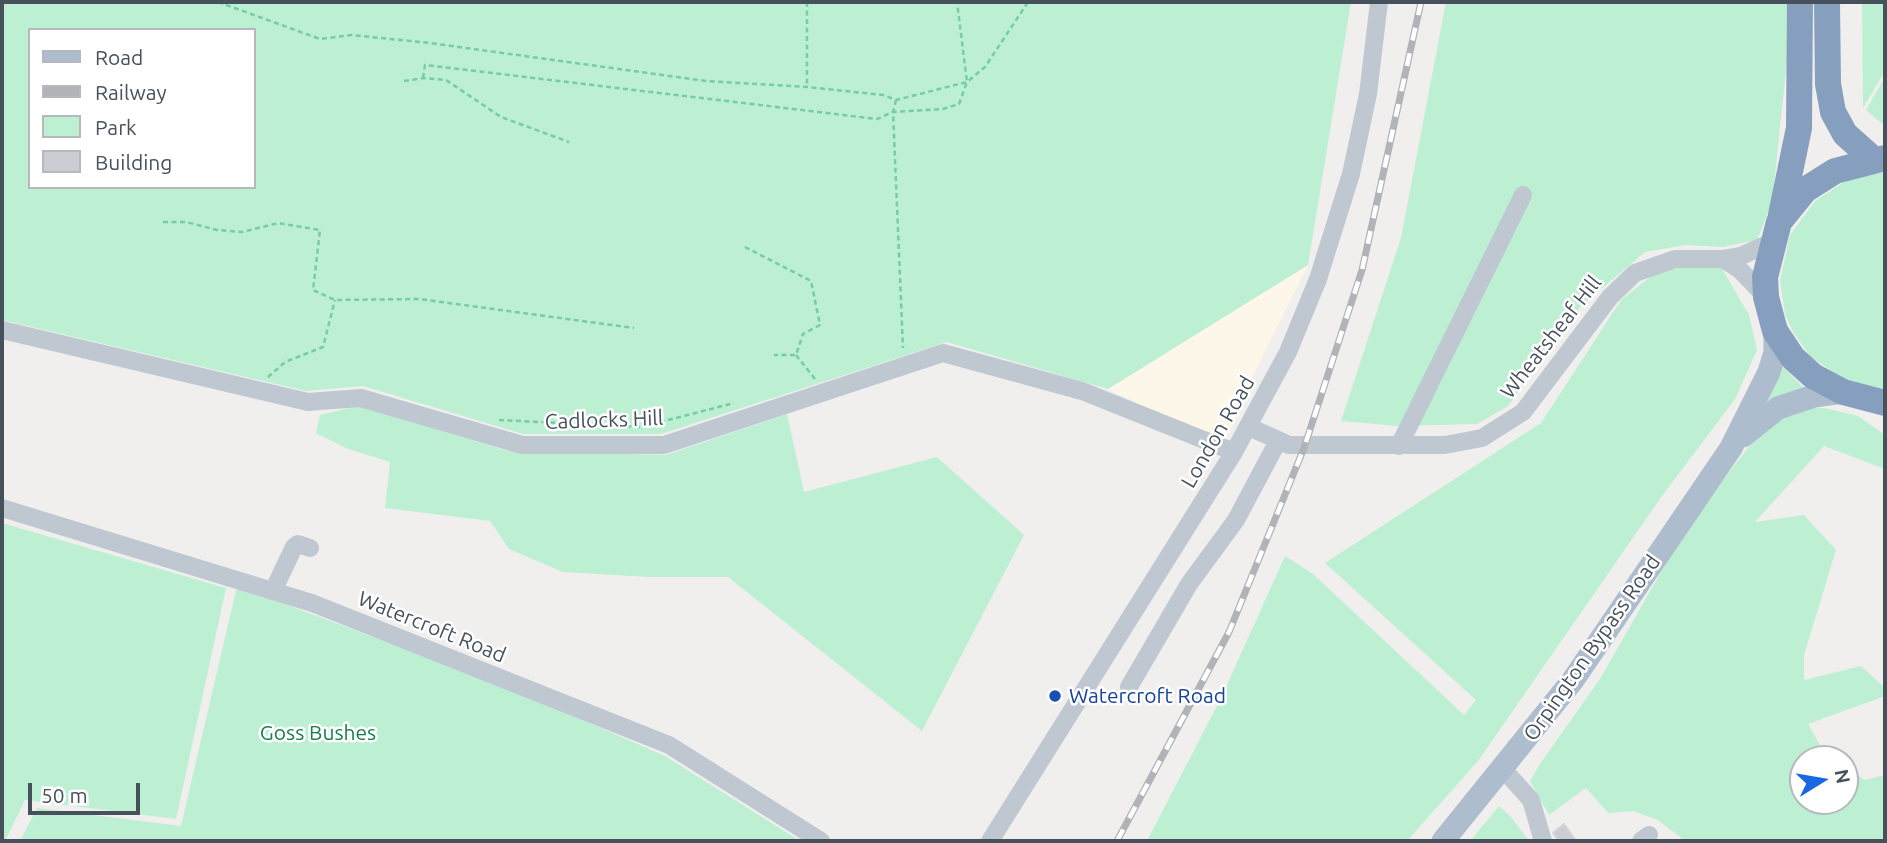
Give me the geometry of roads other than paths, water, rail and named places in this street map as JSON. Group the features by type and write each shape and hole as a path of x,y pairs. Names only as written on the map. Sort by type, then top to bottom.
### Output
{"highway":[{"path":"1800,2 1799,128 1765,277 1766,297 1775,331 1793,358 1813,376 1843,392 1885,404"},
{"path":"1827,2 1828,84 1833,112 1845,134 1879,159"},
{"path":"1775,232 1790,206 1817,181 1835,171 1879,159"}],"main road":[{"name":"Orpington Bypass Road","path":"1443,841 1504,770 1573,680 1731,448 1769,372 1776,352 1775,331"},
{"name":"Orpington Bypass Road","path":"1731,448 1772,411 1814,396 1843,392"}],"street":[{"name":"London Road","path":"990,841 1249,427 1305,313 1336,227 1363,120 1379,2"},
{"path":"1399,446 1523,195"},
{"name":"Wheatsheaf Hill","path":"1249,427 1284,443 1340,447 1461,444 1502,428 1529,405 1609,297 1644,268 1664,261 1686,258 1723,259 1751,252 1775,232"},
{"path":"1723,259 1740,270 1766,297"},
{"name":"Cadlocks Hill","path":"2,330 308,402 361,398 522,445 664,445 943,353 1082,391 1234,452"},
{"path":"1129,687 1189,584 1237,520 1284,443"},
{"name":"Watercroft Road","path":"2,508 312,603 669,745 821,841"},
{"path":"273,591 294,547 298,544 310,548"},
{"path":"1504,770 1531,800 1544,841"}],"railway":[{"path":"1117,841 1229,632 1304,448 1362,270 1421,2"}],"place":[{"name":"Watercroft Road","path":"1055,696"}],"park label":[{"name":"Goss Bushes","path":"318,733"}]}
